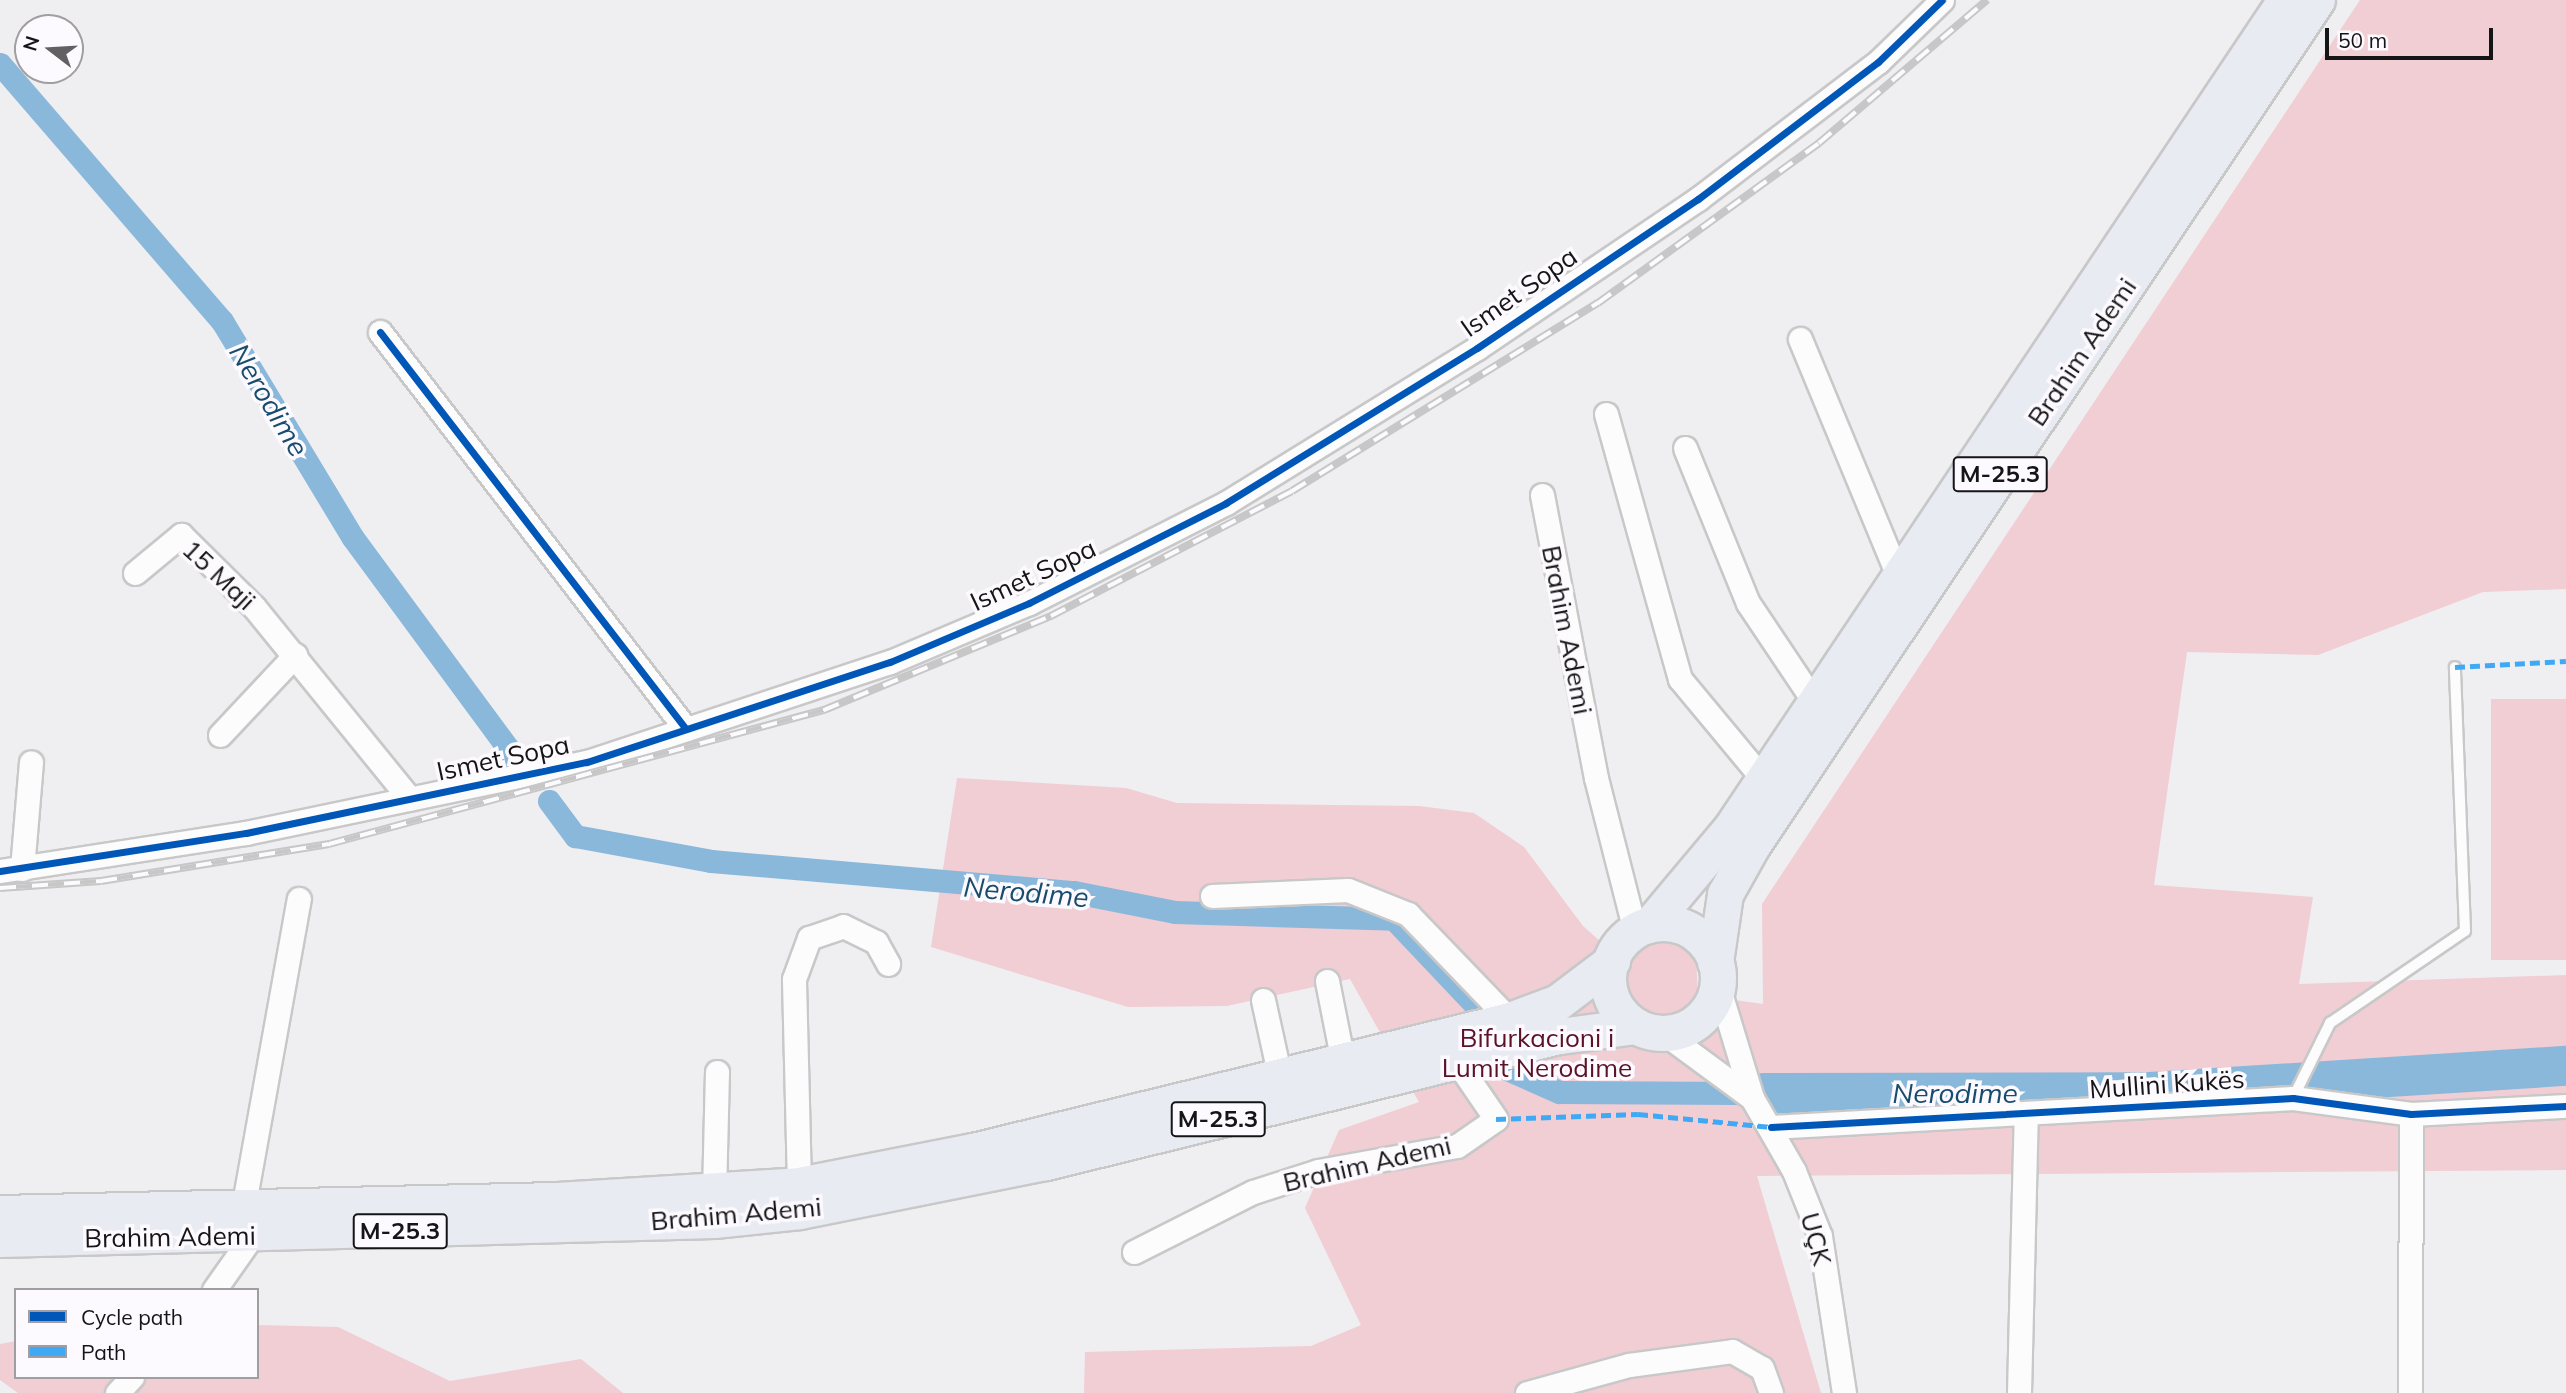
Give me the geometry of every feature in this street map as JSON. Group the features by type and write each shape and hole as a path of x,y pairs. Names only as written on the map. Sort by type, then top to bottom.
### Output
{"main road":[{"name":"Brahim Ademi","path":"0,1239 713,1194 799,1185 973,1151 1343,1062 1510,1020 1558,1002 1612,961 1644,924 1700,871 2285,0"},
{"name":"Brahim Ademi","path":"0,1213 248,1222 713,1220 800,1211 1033,1164 1559,1036 1650,1030 1701,1020 1717,974 1725,894 1752,844 2317,0"},
{"path":"1644,924 1692,932 1717,974"},
{"path":"1612,961 1609,990 1650,1030"}],"street":[{"name":"Ismet Sopa","path":"32,762 11,870 410,799 587,762 890,662 1029,603 1226,503 1477,348 1698,199 1878,62 1942,0"},
{"path":"380,332 687,729"},
{"path":"1800,339 1899,578"},
{"path":"1606,414 1680,679 1763,779"},
{"path":"1685,448 1748,603 1815,703"},
{"name":"Brahim Ademi","path":"1542,495 1596,778 1644,924"},
{"name":"15 Maji","path":"135,572 181,535 295,655 410,799"},
{"path":"220,734 295,655"},
{"path":"1212,896 1348,890 1408,914 1510,1020"},
{"name":"Brahim Ademi","path":"248,1222 299,899"},
{"name":"Brahim Ademi","path":"799,1185 794,979 809,938 843,926 876,942 888,964"},
{"name":"UÇK","path":"1717,974 1752,1098 1770,1127 1820,1237 1844,1393"},
{"path":"1327,981 1343,1062"},
{"path":"1263,1000 1280,1077"},
{"name":"UÇK","path":"1650,1030 1752,1098"},
{"name":"Brahim Ademi","path":"1134,1252 1253,1192 1318,1171 1457,1146 1496,1119 1457,1062"},
{"path":"713,1194 717,1072"},
{"name":"Mullini Kukës","path":"1770,1127 2293,1097 2411,1114 2566,1106"},
{"path":"2019,1393 2026,1114"},
{"path":"2410,1393 2411,1114"},
{"path":"215,1288 248,1222"},
{"path":"1527,1393 1629,1365 1732,1350 1762,1368 1771,1393"},
{"path":"117,1393 130,1379"}],"lane":[{"path":"2293,1097 2309,1056 2330,1023 2465,931 2455,667"}],"green space":[{"name":"Bifurkacioni i Lumit Nerodime","path":"2360,0 2566,0 2566,589 2483,592 2318,655 2187,652 2154,885 2313,897 2299,984 2566,975 2566,1170 1757,1176 1821,1393 1084,1393 1085,1352 1311,1346 1361,1325 1305,1208 1339,1130 1419,1102 1350,979 1227,1006 1128,1007 931,947 957,778 1126,788 1177,803 1419,806 1474,813 1524,847 1583,926 1627,965 1650,942 1675,942 1696,958 1698,995 1763,1004 1762,904"},
{"path":"2491,699 2566,699 2566,960 2491,960"},
{"path":"259,1325 338,1327 450,1381 581,1359 623,1393 18,1393 0,1380 0,1344 14,1341 14,1379 259,1379"}],"waterway":[{"name":"Nerodime","path":"0,64 222,321 353,538 514,756"},
{"name":"Nerodime","path":"549,801 575,836 711,861 1074,892 1175,912 1394,919 1482,1012"},
{"name":"Nerodime","path":"1763,1093 2150,1092 2566,1066"},
{"name":"Nerodime","path":"1509,1070 1559,1092 1737,1093"}],"railway":[{"path":"0,888 101,881 329,844 824,710 1051,616 1292,491 1598,303 1819,143 1987,0"}],"marked path":[{"path":"2455,667 2566,661"},
{"path":"1496,1119 1638,1114 1771,1127"}],"cycle path":[{"path":"0,871 246,833 587,762 890,662 1029,603 1226,503 1477,348 1698,199 1878,62 1942,0"},
{"path":"380,332 686,729"},
{"path":"1771,1127 2293,1098 2411,1114 2566,1106"}]}
